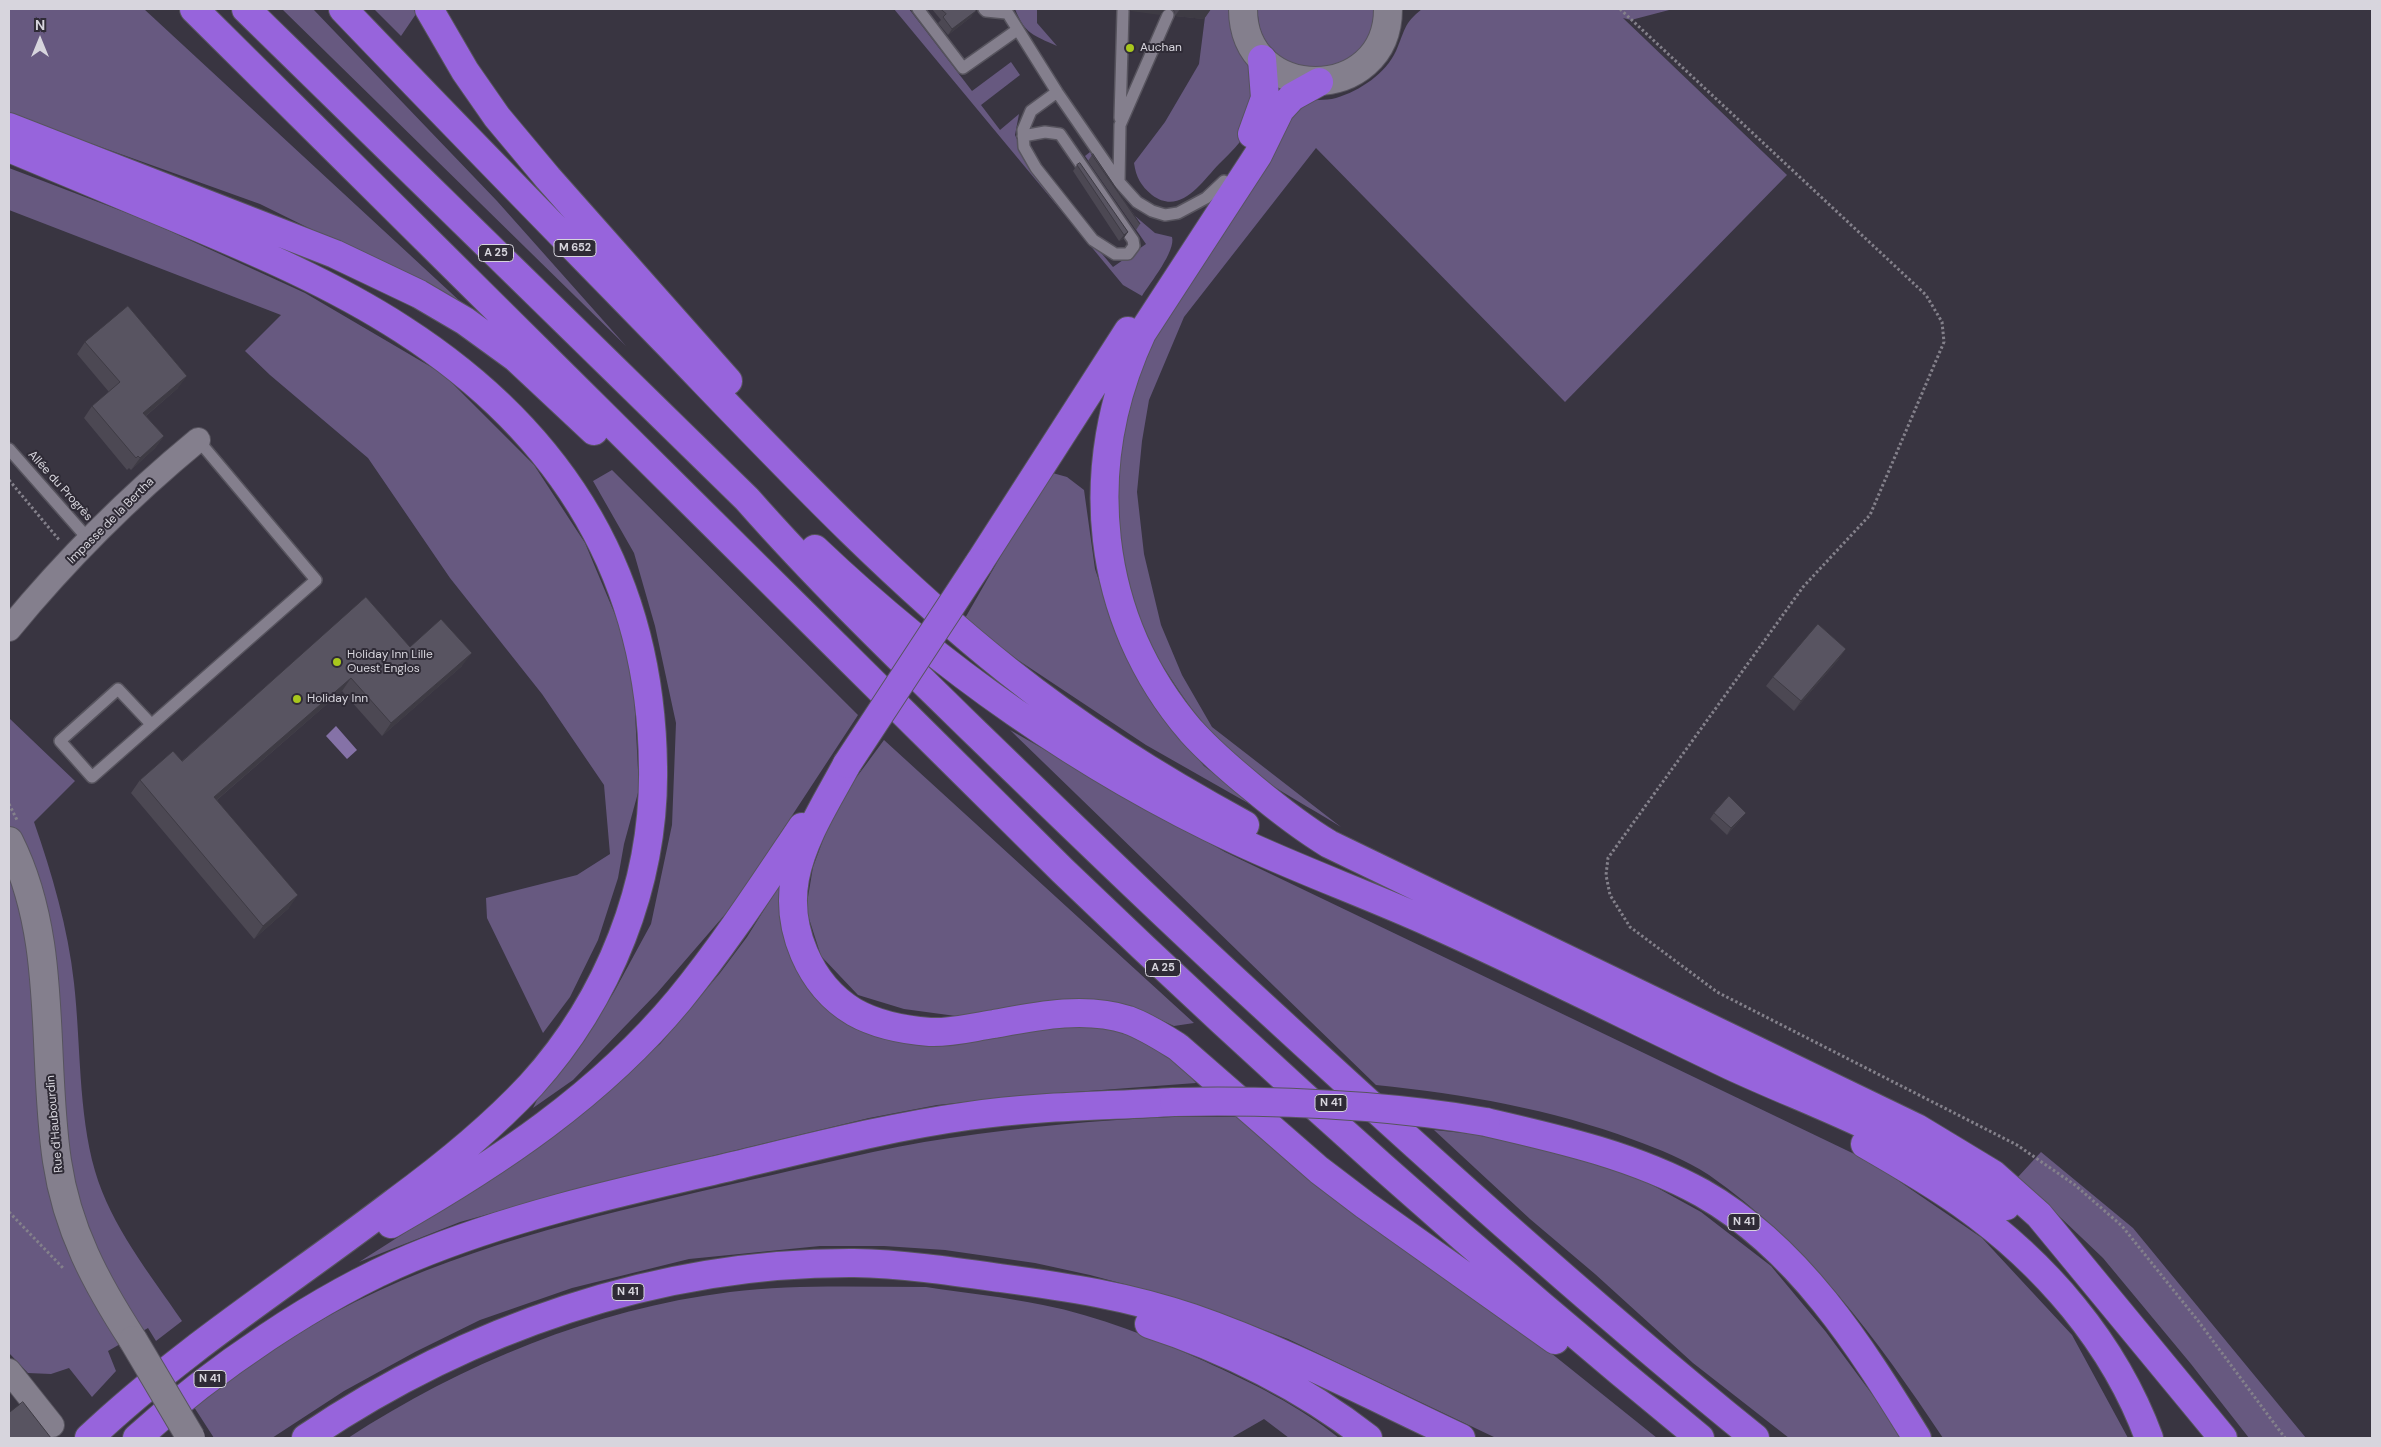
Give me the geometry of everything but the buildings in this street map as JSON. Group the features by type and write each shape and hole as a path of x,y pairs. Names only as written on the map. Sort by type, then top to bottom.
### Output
{"highway":[{"name":"A 25","path":"194,9 1063,871 1196,999 1334,1124 1578,1338 1700,1438"},
{"name":"A 25","path":"246,9 747,498 794,552 867,627 1167,918 1551,1267 1754,1438"},
{"name":"M 652","path":"343,9 796,475 933,608 1010,673 1106,742 1203,802 1434,925"},
{"path":"429,9 465,71 497,117 548,178 741,396 771,436 796,475"},
{"path":"281,1287 493,1163 563,1113 610,1072 678,1001 711,960 847,764 979,563 1224,181 1251,136 1262,111 1265,85 1262,59"},
{"path":"1319,82 1292,96 1280,110 1258,155 1146,326 1121,382 1112,421 1106,462 1104,507 1107,545 1113,581 1124,616 1157,685 1202,742 1287,816 1309,832 1348,854 1917,1128 1993,1174 2039,1215 2061,1244 2224,1438"},
{"path":"9,127 352,261 419,294 465,321 534,374 816,645 877,685"},
{"path":"9,148 250,249 300,272 403,330 462,373 496,402 525,431 574,491 608,554 639,642 650,703 652,730 652,817 646,855 626,927 600,987 553,1059 507,1109 410,1191 198,1347 126,1404 89,1438"},
{"path":"747,498 783,518 863,592 969,680 1014,712 1096,764 1171,807 1237,840 1434,925 1761,1080 1891,1138 1976,1186 2061,1244"},
{"path":"847,764 808,840 796,877 794,895 794,918 807,961 819,980 838,999 854,1011 877,1022 901,1029 932,1032 1054,1014 1078,1014 1127,1020 1153,1031 1191,1058 1319,1170 1365,1206 1537,1326 1676,1438"},
{"path":"1761,1080 1946,1193 1981,1218 2027,1258 2050,1280 2098,1338 2132,1397 2149,1438"},
{"name":"N 41","path":"137,1438 217,1374 260,1343 334,1296 412,1258 517,1220 693,1175 861,1136 948,1119 1020,1110 1174,1102 1246,1101 1346,1104 1405,1110 1486,1122 1576,1144 1632,1162 1702,1193 1737,1216 1786,1260 1832,1311 1882,1382 1917,1438"},
{"name":"N 41","path":"306,1438 388,1387 466,1348 548,1314 634,1290 712,1275 822,1264 910,1266 980,1275"},
{"path":"980,1275 1090,1305 1203,1344 1310,1398 1368,1438"},
{"path":"980,1275 1107,1293 1192,1318 1289,1358 1461,1438"}],"main road":[{"path":"1243,9 1247,35 1262,59 1291,78 1319,82 1340,78 1359,68 1374,53 1386,21 1407,9"},
{"name":"Rue d'Haubourdin","path":"9,841 26,883 41,956 47,1005 53,1127 61,1186 88,1264 191,1438"}],"street":[{"name":"Impasse de la Bertha","path":"9,629 84,534 198,440"},
{"name":"Impasse de la Bertha","path":"9,622 28,606"},
{"path":"9,1371 52,1425"}],"lane":[{"path":"918,9 963,68 1017,30"},
{"path":"984,9 986,11 1006,11 1057,92 1119,182 1137,202 1152,211 1165,215 1178,213 1191,208 1224,181"},
{"path":"1119,182 1124,11"},
{"path":"1120,125 1168,15"},
{"path":"1057,92 1031,111 1023,130 1024,147 1036,168 1093,240 1115,254 1128,254 1134,246 1133,240 1060,134"},
{"path":"1023,136 1045,132 1060,134 1077,121"},
{"path":"151,724 118,689 60,741 92,777 316,580 198,440"},
{"name":"Allée du Progrès","path":"9,449 84,534"}],"path":[{"path":"1620,9 1926,295 1942,322 1944,342 1870,515 1803,587 1608,858 1606,875 1610,895 1630,927 1717,992 2017,1145 2075,1186 2122,1226 2199,1322 2285,1438"},
{"path":"9,480 62,543 84,534"},
{"path":"9,1212 66,1272"}],"shaded area":[{"path":"9,9 144,9 463,304 260,204 9,114"},
{"path":"282,9 313,9 497,201 626,346"},
{"path":"374,9 414,9 416,14 401,36"},
{"path":"894,9 909,9 972,91 1011,62 1020,75 981,105 1000,130 1019,114 1015,135 1030,168 1113,267 1146,244 1085,156 1090,152 1135,216 1155,233 1172,237 1170,250 1166,258 1142,296 1123,285"},
{"path":"1015,9 1037,9 1037,23 1057,46 1026,29"},
{"path":"1206,9 1230,9 1232,31 1251,71 1253,106 1250,123 1239,143 1189,195 1172,202 1162,200 1152,195 1142,185 1136,173 1134,163 1165,122 1199,64"},
{"path":"1258,9 1375,9 1373,23 1364,45 1350,59 1334,66 1316,69 1298,66 1282,58 1269,46 1260,29"},
{"path":"1422,9 1673,9 1631,20 1623,18 1787,175 1565,402 1316,148 1184,317 1149,400 1142,441 1137,492 1144,554 1161,625 1182,675 1212,727 1341,827 1271,785 1236,760 1203,724 1166,671 1146,635 1132,597 1123,557 1118,517 1118,476 1123,436 1132,396 1150,343 1173,301 1254,175 1302,102 1336,98 1345,95 1363,86 1379,74 1392,59 1411,19"},
{"path":"9,168 148,221 305,293 443,374 534,465 585,543 632,655 639,789 624,844 618,878 598,940 570,997 543,1033 487,918 486,898 577,875 610,854 604,785 542,694 450,578 368,458 270,375 245,351 281,315 9,210"},
{"path":"612,470 858,715 734,904 657,993 573,1080 533,1108 544,1086 584,1041 614,992 651,924 672,825 676,723 655,626 634,553 593,481"},
{"path":"1049,472 1067,477 1084,490 1095,569 1113,622 1176,732 1204,766 1269,815 1146,745 1018,660 964,620"},
{"path":"9,718 75,781 34,822 47,861 68,942 74,983 83,1101 90,1148 102,1191 121,1230 182,1321 156,1341 148,1328 108,1351 116,1371 92,1397 69,1368 51,1374 28,1373 9,1353"},
{"path":"336,726 357,750 347,759 326,736"},
{"path":"1010,730 1225,852 1871,1162 1982,1238 2072,1335 2128,1438 1943,1438 1866,1329 1809,1262 1745,1202 1709,1175 1653,1147 1603,1129 1539,1111 1474,1098 1376,1085"},
{"path":"884,740 1194,1023 1174,1026 1133,1007 1071,1000 963,1017 904,1009 858,995 821,956 806,909 813,867 836,805"},
{"path":"779,886 782,926 792,956 799,969 833,1013 1114,1028 1139,1036 1157,1047 1182,1068 1196,1083 1034,1095 937,1105 869,1118 600,1183 460,1222 359,1262 516,1162 660,1044 720,973 747,937"},
{"path":"1172,1117 1242,1117 1526,1333 1657,1438 1496,1438 1288,1339 1225,1315 1158,1293 1035,1263 945,1250 884,1246 820,1246 689,1259 572,1288 480,1320 415,1352 344,1391 272,1438 214,1438 194,1407 272,1351 313,1325 355,1302 449,1262 547,1230 696,1193 924,1142 1061,1125"},
{"path":"1434,1130 1522,1139 1634,1175 1701,1212 1771,1266 1826,1332 1880,1405 1900,1438 1789,1438 1693,1363 1595,1274 1530,1219"},
{"path":"2041,1152 2133,1228 2306,1438 2249,1438 2191,1364 2103,1258 2018,1177"},
{"path":"828,1286 926,1287 1043,1305 1085,1315 1125,1328 1185,1352 1257,1386 1307,1415 1339,1438 1289,1438 1264,1419 1231,1438 348,1438 437,1386 483,1364 579,1326 629,1312 679,1300 754,1289"}],"place":[{"name":"Auchan","path":"1130,48"},
{"name":"Holiday Inn Lille Ouest Englos","path":"337,662"},
{"name":"Holiday Inn","path":"297,699"}]}
